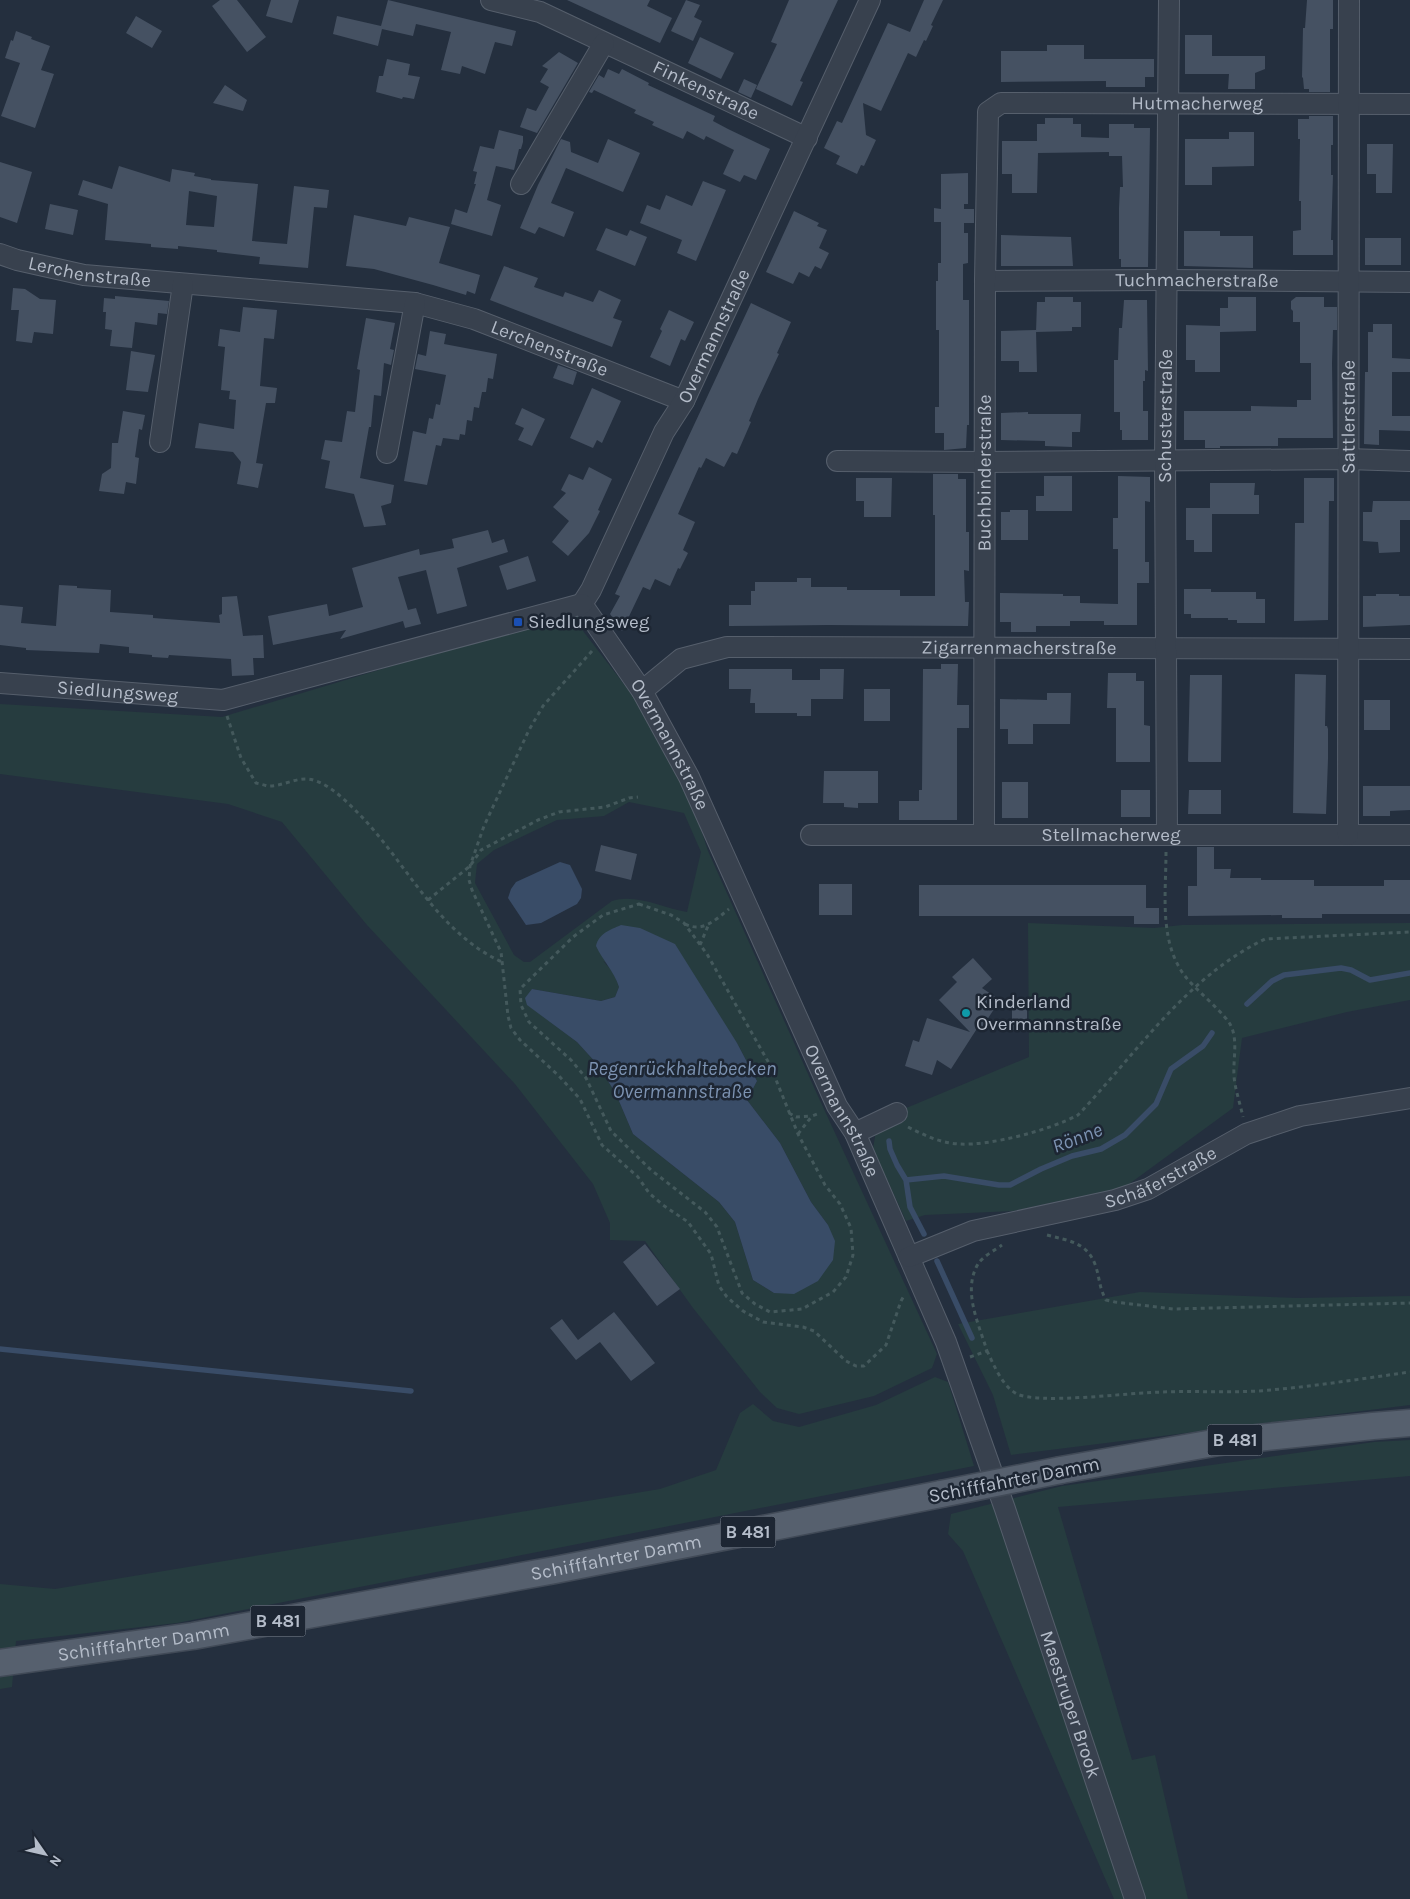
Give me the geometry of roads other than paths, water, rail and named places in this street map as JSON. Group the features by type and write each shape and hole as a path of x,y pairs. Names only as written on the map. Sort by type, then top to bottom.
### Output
{"main road":[{"name":"Schifffahrter Damm","path":"0,1663 193,1636 545,1571 1062,1470 1219,1442 1410,1424"}],"street":[{"name":"Finkenstraße","path":"491,0 540,12 807,138"},
{"name":"Overmannstraße","path":"870,0 684,401 664,432 591,590 582,604 642,691 689,777 837,1106 855,1133 909,1257 953,1362 1005,1509"},
{"name":"Schusterstraße","path":"1167,834 1165,461 1168,0"},
{"name":"Sattlerstraße","path":"1348,835 1349,0"},
{"path":"521,184 604,43"},
{"name":"Hutmacherweg","path":"988,112 1001,103 1410,104"},
{"name":"Buchbinderstraße","path":"984,834 985,281 988,112"},
{"name":"Lerchenstraße","path":"0,254 17,260 84,275 415,303 474,319 684,401"},
{"name":"Tuchmacherstraße","path":"985,281 1410,282"},
{"path":"160,442 183,284"},
{"path":"388,453 415,303"},
{"path":"837,461 985,462 1347,459 1410,461"},
{"name":"Siedlungsweg","path":"0,683 223,700 582,604"},
{"name":"Zigarrenmacherstraße","path":"642,691 681,660 727,647 1410,649"},
{"name":"Stellmacherweg","path":"811,835 1410,835"},
{"name":"Schäferstraße","path":"909,1257 973,1231 1115,1200 1148,1189 1246,1134 1300,1116 1410,1098"},
{"path":"855,1133 895,1114"},
{"name":"Maestruper Brook","path":"1005,1509 1136,1899"}],"water":[{"path":"560,862 570,865 582,889 581,898 577,904 541,923 526,925 508,898 511,889 516,882"},
{"name":"Regenrückhaltebecken Overmannstraße","path":"621,925 640,928 675,944 737,1043 757,1081 747,1100 780,1143 811,1202 828,1225 835,1241 833,1260 818,1281 794,1294 774,1293 753,1280 735,1222 719,1202 633,1134 616,1094 598,1065 577,1042 527,1005 525,998 532,989 601,1001 615,997 619,987 617,981 596,946 602,935"}],"waterway":[{"name":"Rönne","path":"1247,1004 1272,981 1284,975 1341,968 1351,970 1370,980 1410,973"},
{"name":"Rönne","path":"906,1180 944,1176 1010,1185 1072,1156 1101,1149 1125,1135 1156,1104 1171,1069 1203,1046 1212,1033"},
{"name":"Rönne","path":"889,1141 890,1149 906,1180 910,1207 924,1234"},
{"name":"Rönne","path":"937,1261 972,1338"},
{"path":"0,1349 411,1391"}],"place":[{"name":"Siedlungsweg","path":"518,622"},
{"name":"Kinderland Overmannstraße","path":"966,1013"}]}
